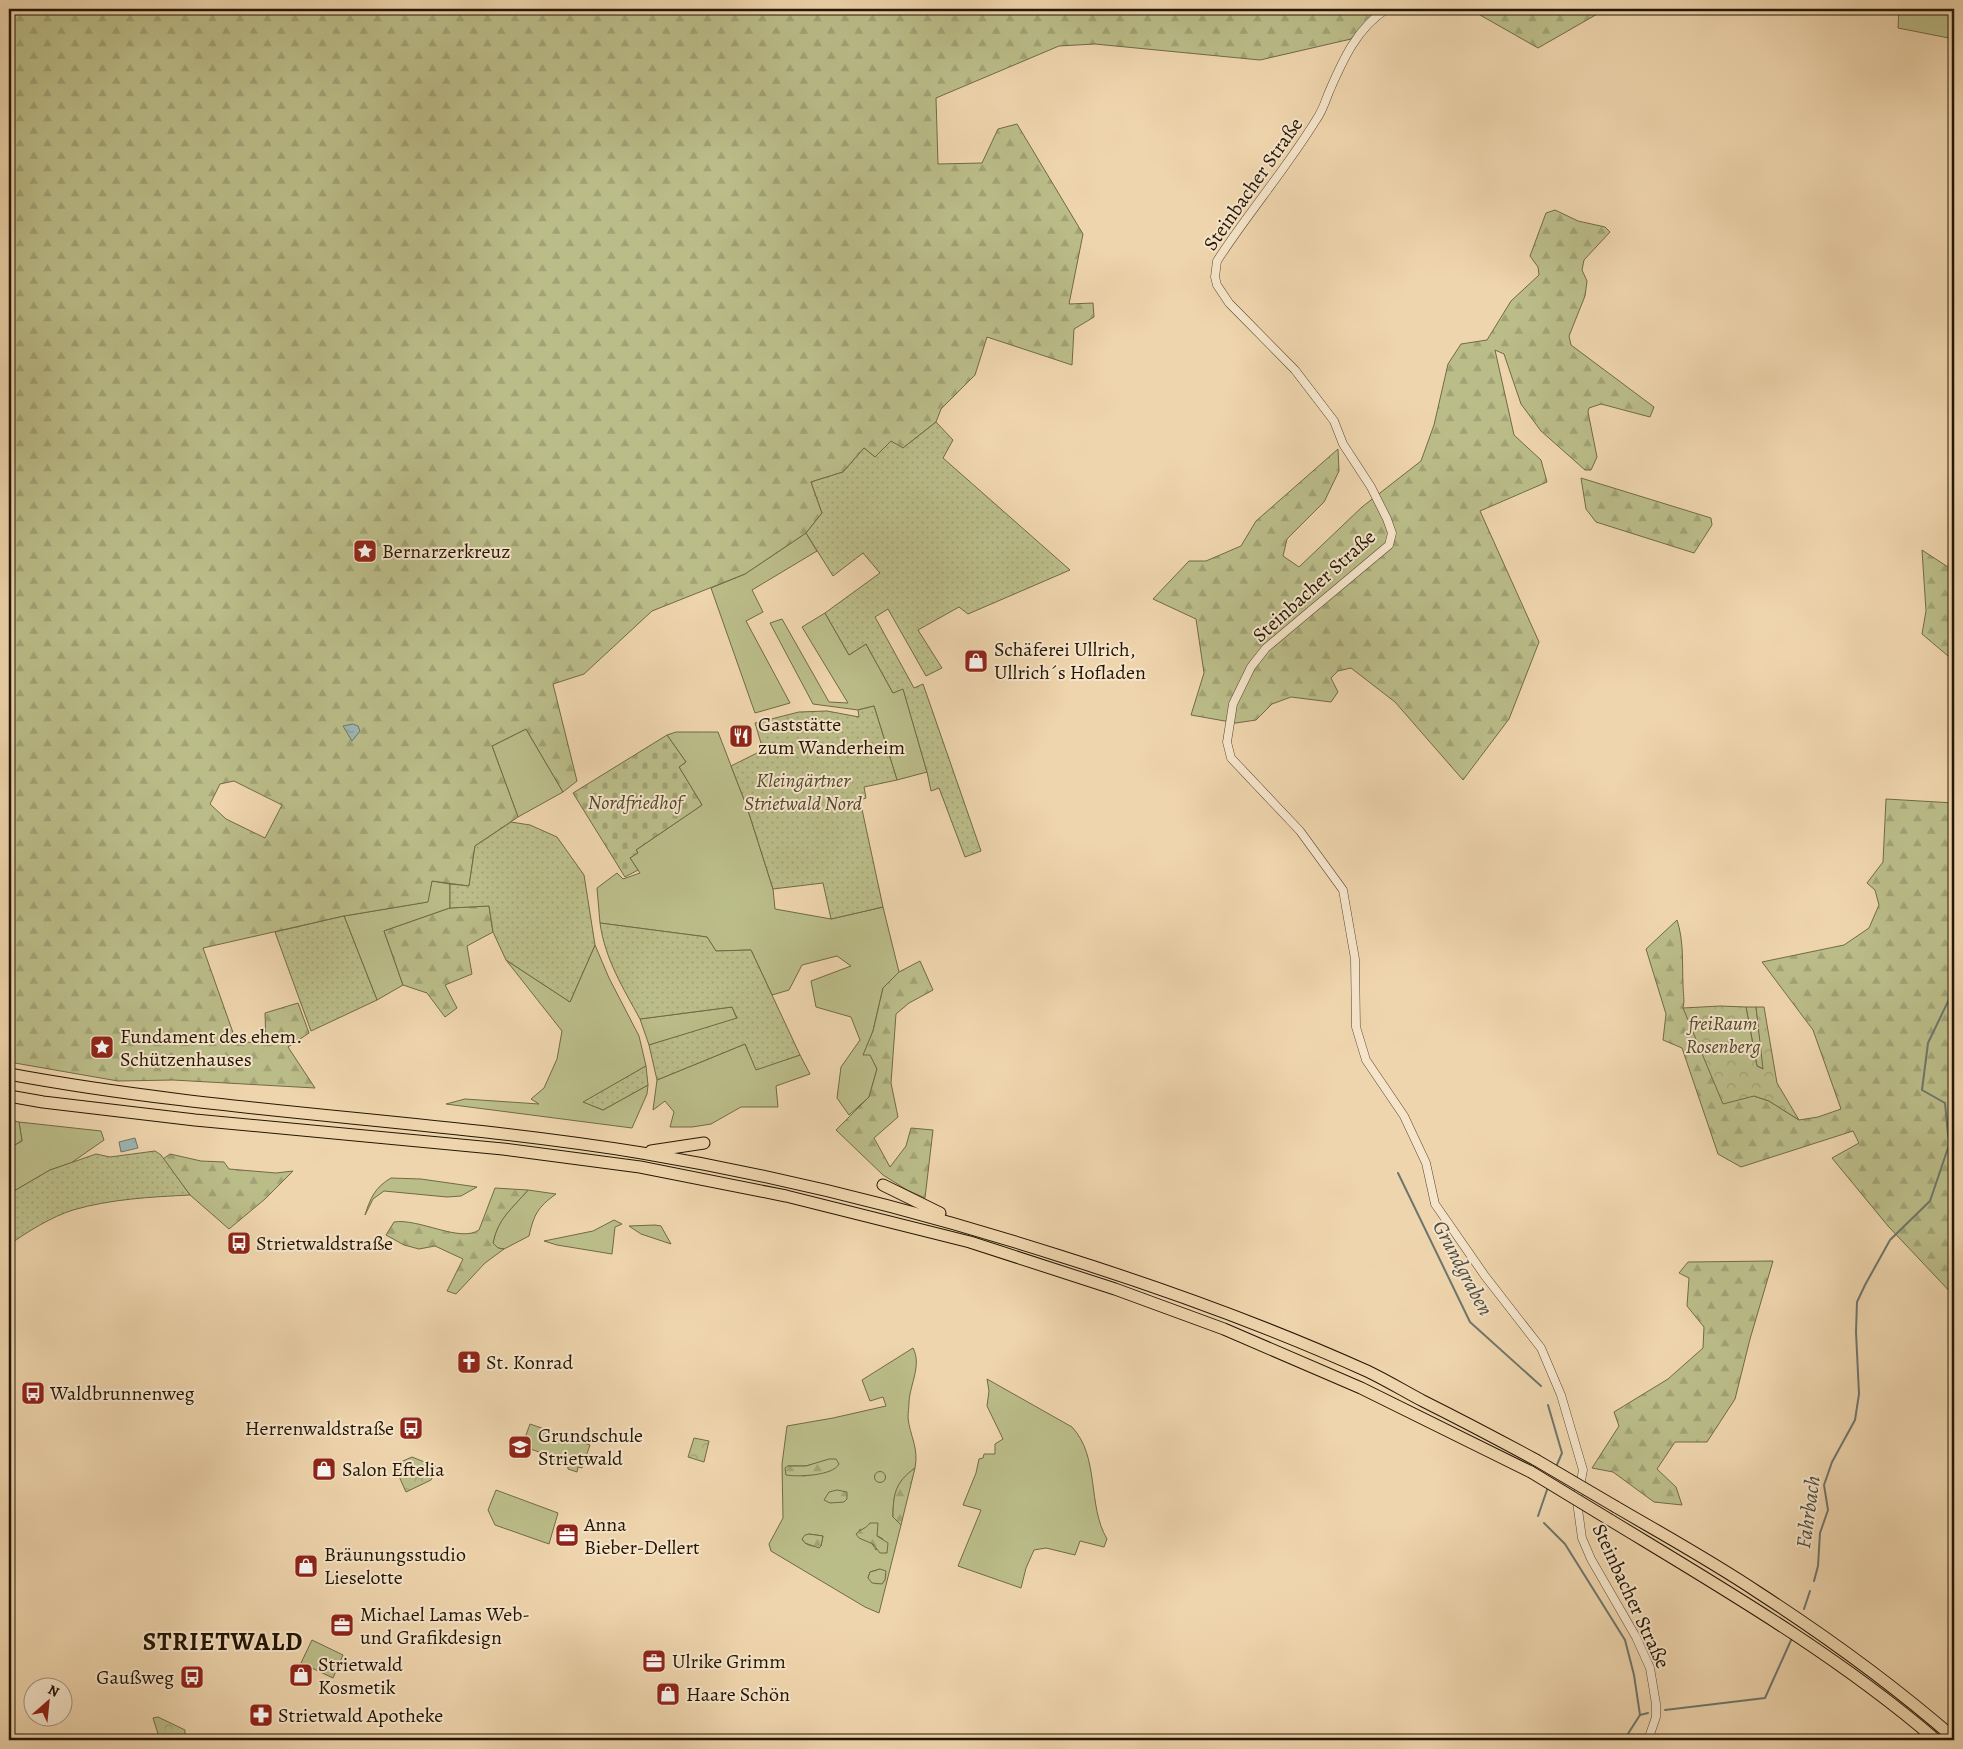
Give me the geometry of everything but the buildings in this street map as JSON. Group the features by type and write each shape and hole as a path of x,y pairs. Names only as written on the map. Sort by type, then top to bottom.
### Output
{"highway":[{"path":"9,1074 50,1082 200,1103 448,1128 636,1152 706,1164 799,1183 969,1227 1120,1275 1229,1313 1370,1372 1536,1460 1758,1592 1836,1645 1926,1713 1954,1738"},
{"path":"9,1096 43,1102 195,1120 503,1149 640,1168 786,1196 970,1242 1115,1289 1224,1329 1361,1388 1531,1472 1754,1607 1834,1661 1936,1740"},
{"path":"636,1152 704,1143"},
{"path":"883,1185 969,1227"}],"street":[{"name":"Steinbacher Straße","path":"1387,9 1379,13 1358,36 1342,64 1318,118 1293,156 1217,261 1215,277 1217,285 1228,303 1295,370 1334,421 1343,444 1371,487 1392,533 1389,545 1266,648 1251,667 1233,704 1227,742 1231,758 1300,831 1343,890 1355,959 1356,1027 1366,1060 1404,1116 1423,1155 1435,1204 1485,1276 1541,1348 1561,1395 1583,1470 1577,1502 1582,1538 1591,1559 1636,1637 1650,1668 1656,1704 1656,1717 1648,1740"}],"green space":[{"path":"9,9 1377,9 1351,39 1260,60 1095,44 1059,46 936,98 938,164 982,163 998,129 1017,124 1083,234 1069,304 1093,303 1094,317 1074,329 1072,365 987,337 975,375 941,409 936,422 903,448 875,457 864,448 843,472 811,482 822,513 806,533 745,574 652,611 584,674 553,684 577,781 563,792 526,729 492,746 518,817 475,846 469,886 432,881 428,902 344,916 203,948 236,1041 266,1044 265,1013 298,1003 309,1033 288,1047 315,1088 173,1080 118,1081 9,1062","holes":["234,781 282,805 265,838 226,819 210,804 220,784"]},
{"path":"1488,9 1606,9 1538,48 1480,15"},
{"path":"1899,9 1954,9 1954,39 1898,28"},
{"path":"1555,210 1578,221 1605,227 1610,232 1584,260 1582,270 1587,281 1585,296 1569,336 1571,345 1654,407 1650,417 1601,404 1589,408 1588,412 1597,457 1591,470 1585,470 1541,431 1521,404 1504,354 1495,350 1514,435 1541,460 1547,482 1480,511 1539,642 1509,719 1463,780 1395,702 1351,668 1338,671 1331,678 1338,692 1331,702 1291,697 1272,704 1256,720 1236,723 1191,715 1204,673 1196,619 1153,599 1189,561 1206,561 1241,546 1256,521 1338,449 1339,471 1324,502 1287,539 1283,556 1299,567 1362,507 1421,461 1434,425 1448,364 1461,344 1487,340 1511,301 1539,275 1538,267 1530,256 1546,213"},
{"path":"936,422 953,440 943,458 1070,570 968,614 959,607 918,630 942,668 926,676 888,609 875,617 914,688 923,684 981,851 965,857 939,788 931,791 903,689 893,693 866,644 849,655 825,613 880,573 863,553 833,576 806,533 822,513 811,482 843,472 864,448 875,457 891,441 903,448"},
{"path":"1581,478 1711,518 1712,525 1694,553 1596,522 1586,509"},
{"path":"806,533 817,551 752,590 763,612 746,621 790,703 755,713 711,588 745,574"},
{"path":"1922,550 1951,569 1954,561 1954,661 1922,634 1926,611"},
{"path":"825,613 849,655 866,644 893,693 903,688 927,772 897,780 874,706 858,710 813,704 770,623 782,619 829,702 848,703 802,627"},
{"name":"Kleingärtner Strietwald Nord","path":"874,706 897,780 864,787 866,798 860,800 883,907 831,919 823,883 773,889 747,807 731,766 763,750 755,723 799,712 827,711 859,717 858,710"},
{"path":"526,729 563,792 518,817 492,746"},
{"path":"676,732 718,732 747,807 773,889 775,909 831,919 883,907 899,972 883,988 873,1031 864,1054 870,1054 877,1069 869,1097 849,1115 837,1098 841,1067 860,1040 851,1017 816,1007 811,981 851,966 837,956 802,965 789,990 772,995 751,950 716,951 707,937 600,923 597,888 617,873 623,879 640,873 630,858 638,852 636,850 702,805 679,767 686,762 667,735"},
{"name":"Nordfriedhof","path":"667,735 686,762 679,767 702,805 636,850 638,853 630,858 638,870 625,877 573,793"},
{"path":"1886,799 1954,803 1954,1296 1888,1226 1832,1158 1859,1143 1853,1131 1741,1167 1718,1154 1682,1048 1663,1040 1666,1014 1646,949 1677,920 1682,944 1683,1008 1754,1096 1769,1101 1799,1120 1818,1117 1841,1109 1813,1030 1762,962 1844,945 1869,928 1879,905 1875,890 1867,883 1883,862"},
{"path":"511,822 530,825 557,837 584,875 595,945 570,1002 506,960 493,932 489,906 450,908 450,884 469,886 475,846"},
{"path":"432,881 450,884 450,908 384,931 403,985 377,1000 344,916 427,902"},
{"path":"489,906 493,932 467,946 472,974 445,985 457,1008 445,1017 427,993 403,985 384,931 450,908"},
{"path":"344,916 377,1000 311,1031 275,932"},
{"path":"600,923 707,937 716,951 751,950 800,1055 756,1070 745,1044 657,1080 649,1045 737,1018 732,1007 640,1019 610,961"},
{"path":"595,945 609,978 639,1036 646,1066 584,1102 603,1110 648,1085 647,1094 632,1128 446,1104 465,1099 539,1104 531,1099 544,1088 557,1059 562,1031 506,960 570,1002"},
{"path":"920,961 933,990 909,1003 896,1014 891,1083 898,1117 874,1138 890,1167 906,1146 911,1128 933,1130 925,1198 907,1190 883,1175 836,1130 869,1097 877,1069 870,1055 863,1055 873,1031 883,988 899,972"},
{"path":"732,1007 737,1019 649,1045 640,1019"},
{"path":"1746,1007 1756,1007 1764,1069 1757,1066"},
{"name":"freiRaum Rosenberg","path":"1746,1007 1757,1066 1763,1069 1756,1007 1764,1007 1777,1083 1799,1120 1769,1101 1754,1096 1723,1104 1683,1008"},
{"path":"745,1044 756,1069 800,1055 810,1074 776,1086 778,1107 741,1107 711,1124 692,1127 670,1127 674,1112 665,1101 653,1110 657,1080"},
{"path":"646,1066 648,1085 603,1110 583,1102"},
{"path":"9,1120 19,1122 22,1141 9,1148"},
{"path":"19,1122 101,1131 104,1140 71,1163 50,1170 9,1194 9,1148 22,1141"},
{"path":"155,1151 161,1155 190,1195 116,1201 87,1206 57,1216 9,1245 9,1194 50,1170 96,1154 110,1157"},
{"path":"170,1154 201,1161 224,1162 229,1169 276,1173 293,1171 265,1199 229,1229 190,1195 163,1159"},
{"path":"391,1178 421,1179 477,1187 461,1196 447,1197 384,1191 373,1199 365,1215 374,1194 381,1185"},
{"path":"495,1188 528,1190 506,1214 495,1234 493,1243 498,1248 504,1249 485,1263 456,1294 447,1291 463,1259 435,1246 419,1249 404,1245 386,1235 394,1222 415,1223 461,1234 479,1230"},
{"path":"528,1190 556,1194 538,1212 529,1236 504,1249 498,1248 493,1243 498,1226 506,1214"},
{"path":"614,1220 622,1224 615,1227 612,1254 544,1241 593,1231"},
{"path":"629,1226 661,1226 671,1244 641,1234"},
{"path":"1773,1261 1735,1399 1707,1442 1675,1442 1657,1469 1676,1487 1682,1505 1654,1502 1613,1472 1592,1468 1619,1426 1614,1412 1668,1379 1703,1348 1704,1327 1687,1306 1689,1278 1679,1273 1688,1262"},
{"path":"913,1348 916,1368 910,1395 908,1418 916,1461 915,1468 900,1484 895,1495 893,1517 901,1525 879,1613 865,1607 771,1551 769,1544 783,1518 782,1464 787,1426 886,1406 883,1397 870,1401 862,1380","holes":["817,1463 816,1474 803,1476 788,1466 806,1466","865,1529 883,1539 876,1550 859,1530","809,1534 823,1536 821,1546 808,1545 802,1539","880,1569 878,1584 868,1578 870,1572"]},
{"path":"987,1379 1072,1427 1081,1439 1090,1467 1097,1511 1107,1539 1104,1547 1080,1541 1075,1555 1046,1548 1034,1550 1026,1568 1021,1588 958,1566 981,1510 963,1505 976,1473 979,1459 983,1458 984,1454 995,1454 995,1444 1003,1439 987,1406 989,1391"},
{"path":"530,1424 590,1445 582,1468 578,1467 577,1472 568,1469 568,1467 540,1457 541,1454 570,1463 522,1446"},
{"path":"694,1438 709,1441 704,1462 688,1457"},
{"path":"412,1457 437,1467 431,1480 406,1492 394,1465"},
{"path":"829,1459 836,1459 839,1464 830,1471 806,1476 786,1475 785,1468 788,1466 806,1466"},
{"path":"915,1468 901,1525 893,1517 896,1490 903,1478"},
{"path":"880,1471 886,1477 880,1483 874,1477"},
{"path":"496,1490 558,1513 549,1544 495,1525 488,1510"},
{"path":"837,1490 847,1492 847,1499 844,1502 830,1503 824,1500 829,1492"},
{"path":"870,1523 878,1523 877,1536 888,1543 887,1553 880,1553 873,1544 859,1538 856,1534"},
{"path":"805,1535 823,1536 819,1548 805,1543 802,1539"},
{"path":"880,1569 886,1571 885,1580 882,1584 872,1583 868,1578 870,1572"},
{"path":"312,1640 343,1655 333,1678 301,1663"},
{"path":"158,1717 185,1730 185,1740 160,1740 153,1718"}],"water":[{"path":"353,724 358,726 360,731 352,741 343,726"},
{"path":"135,1138 138,1148 121,1152 119,1142"}],"waterway":[{"path":"1814,1581 1818,1566 1820,1533 1828,1510 1824,1485 1832,1462 1855,1420 1859,1394 1856,1332 1857,1302 1890,1240 1930,1201 1949,1145 1945,1103 1922,1090 1928,1043 1954,989"},
{"name":"Grundgraben","path":"1398,1173 1470,1322 1541,1386"},
{"name":"Grundgraben","path":"1548,1405 1562,1453 1556,1467"},
{"name":"Grundgraben","path":"1538,1516 1548,1487"},
{"name":"Grundgraben","path":"1544,1523 1565,1544 1625,1640 1634,1675 1640,1715"},
{"name":"Fahrbach","path":"1804,1609 1810,1591"},
{"name":"Fahrbach","path":"1665,1710 1765,1698 1792,1638"},
{"name":"Fahrbach","path":"1640,1715 1648,1713"},
{"path":"1624,1740 1640,1715"}],"place":[{"name":"Bernarzerkreuz","path":"365,551"},
{"name":"Schäferei Ullrich, Ullrich´s Hofladen","path":"976,661"},
{"name":"Gaststätte zum Wanderheim","path":"741,736"},
{"name":"Fundament des ehem. Schützenhauses","path":"102,1047"},
{"name":"Strietwaldstraße","path":"239,1243"},
{"name":"St. Konrad","path":"469,1362"},
{"name":"Waldbrunnenweg","path":"33,1393"},
{"name":"Herrenwaldstraße","path":"411,1428"},
{"name":"Grundschule Strietwald","path":"520,1447"},
{"name":"Salon Eftelia","path":"324,1469"},
{"name":"Anna Bieber-Dellert","path":"567,1535"},
{"name":"Bräunungsstudio Lieselotte","path":"306,1566"},
{"name":"Michael Lamas Web- und Grafikdesign","path":"342,1625"},
{"name":"Ulrike Grimm","path":"654,1661"},
{"name":"Strietwald Kosmetik","path":"301,1675"},
{"name":"Gaußweg","path":"192,1677"},
{"name":"Haare Schön","path":"668,1694"},
{"name":"Strietwald Apotheke","path":"261,1715"}],"district":[{"name":"STRIETWALD","path":"223,1642"}]}
